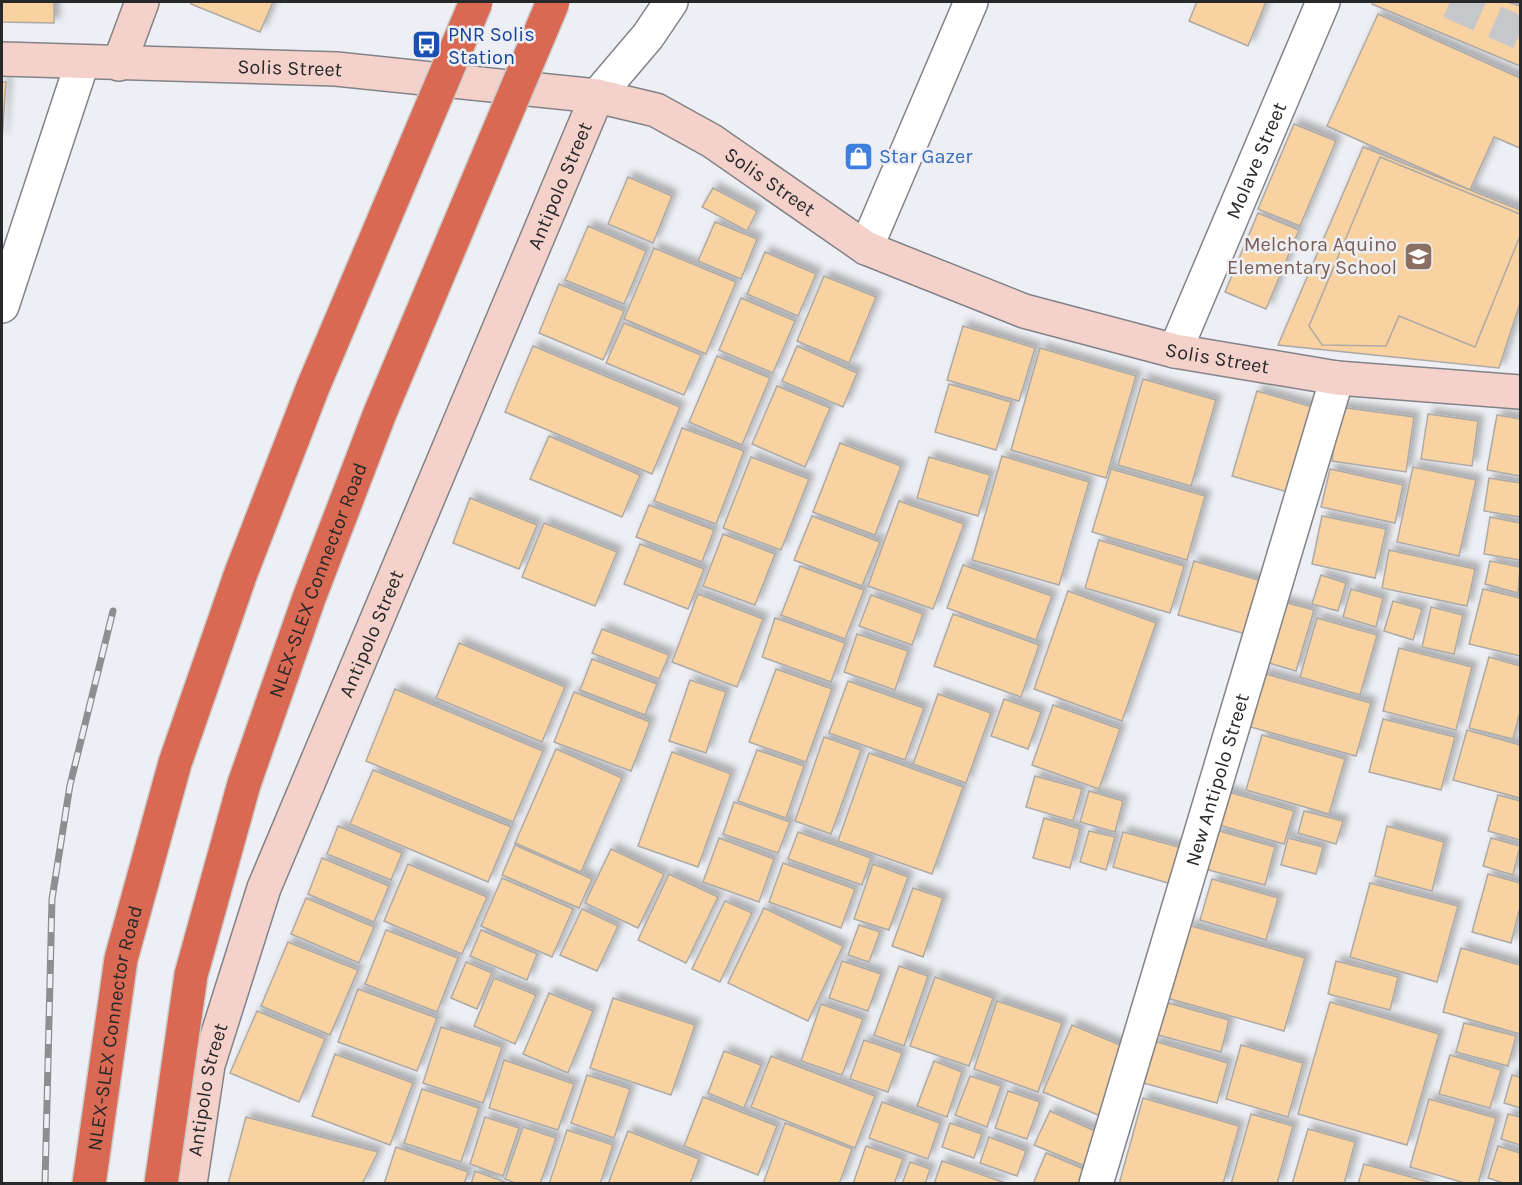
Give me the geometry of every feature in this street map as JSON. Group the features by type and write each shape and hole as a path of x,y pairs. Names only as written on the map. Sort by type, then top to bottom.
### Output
{"highway":[{"name":"NLEX-SLEX Connector Road","path":"89,1184 121,959 174,763 241,573 313,387 476,2"},
{"name":"NLEX-SLEX Connector Road","path":"161,1184 191,975 244,784 309,598 380,412 553,2"}],"street":[{"path":"119,64 142,2"},
{"path":"597,96 648,36 671,2"},
{"path":"866,248 971,2"},
{"name":"Molave Street","path":"1175,351 1323,2"},
{"name":"Solis Street","path":"2,59 336,69 597,96 656,110 712,141 866,248 1024,311 1175,351 1337,378 1521,392"},
{"path":"2,306 82,63"},
{"name":"Antipolo Street","path":"190,1184 208,1065 264,888 597,96"},
{"name":"New Antipolo Street","path":"1096,1184 1337,378"}],"building":[{"path":"2,2 54,2 54,23 2,22"},
{"path":"192,2 273,2 260,32 191,4"},
{"path":"1197,2 1266,2 1248,46 1189,21"},
{"path":"1373,2 1508,2 1520,6 1520,66 1372,4"},
{"path":"1378,14 1520,78 1520,148 1494,137 1470,190 1327,126"},
{"path":"2,82 6,82 2,140"},
{"path":"1294,124 1336,141 1300,226 1258,209"},
{"name":"Melchora Aquino Elementary School","path":"1363,147 1520,210 1520,303 1499,368 1278,345"},
{"name":"Melchora Aquino Elementary School","path":"1380,157 1520,214 1520,236 1475,347 1399,316 1386,346 1322,345 1309,326"},
{"path":"628,177 672,196 653,243 608,224"},
{"path":"713,188 757,211 747,231 702,207"},
{"path":"1258,213 1299,230 1266,309 1225,292"},
{"path":"715,222 757,239 741,279 698,261"},
{"path":"588,226 646,251 624,304 565,280"},
{"path":"654,248 736,282 706,354 624,319"},
{"path":"765,252 816,274 798,316 747,294"},
{"path":"824,276 876,297 849,363 797,341"},
{"path":"559,284 624,311 603,360 539,333"},
{"path":"741,298 795,321 773,373 719,350"},
{"path":"624,323 701,355 684,395 606,363"},
{"path":"963,326 1035,348 1019,401 947,380"},
{"path":"533,346 680,407 652,474 505,412"},
{"path":"797,346 857,373 843,407 782,381"},
{"path":"1040,348 1136,376 1106,478 1011,450"},
{"path":"717,356 770,378 742,445 689,422"},
{"path":"1143,379 1216,400 1191,486 1118,465"},
{"path":"949,384 1011,402 996,450 935,432"},
{"path":"777,386 830,408 805,467 752,444"},
{"path":"1257,391 1323,410 1298,495 1232,476"},
{"path":"1339,407 1414,417 1406,472 1332,461"},
{"path":"1428,414 1478,421 1472,466 1421,459"},
{"path":"1497,415 1520,419 1520,476 1487,470"},
{"path":"682,428 744,451 716,524 654,501"},
{"path":"549,436 640,475 622,517 530,479"},
{"path":"840,443 901,466 875,535 813,512"},
{"path":"1002,456 1089,482 1059,585 972,560"},
{"path":"751,457 809,479 781,550 723,528"},
{"path":"929,457 990,475 978,516 917,498"},
{"path":"1413,467 1476,480 1459,556 1397,542"},
{"path":"1111,469 1205,496 1187,560 1092,532"},
{"path":"1330,469 1403,485 1395,523 1321,507"},
{"path":"1489,478 1520,483 1520,517 1484,511"},
{"path":"470,498 537,525 519,569 453,543"},
{"path":"899,501 964,524 933,609 868,586"},
{"path":"649,505 714,530 702,562 636,537"},
{"path":"812,516 880,542 862,586 794,560"},
{"path":"1322,516 1386,529 1375,578 1312,564"},
{"path":"1490,517 1520,523 1520,560 1484,554"},
{"path":"544,523 617,552 595,606 522,577"},
{"path":"723,534 775,554 755,605 703,586"},
{"path":"1099,540 1184,566 1170,613 1085,588"},
{"path":"640,544 704,569 688,609 624,584"},
{"path":"1389,550 1475,569 1467,606 1382,588"},
{"path":"1194,561 1268,583 1253,636 1178,615"},
{"path":"1490,561 1520,567 1518,593 1485,584"},
{"path":"963,565 1052,596 1036,640 947,608"},
{"path":"800,566 864,590 845,639 781,615"},
{"path":"1321,575 1346,583 1338,611 1312,604"},
{"path":"1351,589 1383,598 1376,627 1343,617"},
{"path":"1483,589 1520,598 1520,656 1469,644"},
{"path":"1068,591 1156,623 1122,721 1034,689"},
{"path":"698,594 763,619 737,687 672,662"},
{"path":"871,595 923,614 912,645 859,626"},
{"path":"1280,601 1314,610 1296,671 1262,661"},
{"path":"1393,601 1422,609 1413,640 1384,631"},
{"path":"1431,607 1463,615 1454,654 1422,647"},
{"path":"953,614 1039,645 1021,697 934,666"},
{"path":"775,618 845,643 831,682 762,657"},
{"path":"1317,618 1377,635 1360,695 1300,677"},
{"path":"602,629 669,655 659,679 592,653"},
{"path":"857,634 908,651 895,690 844,672"},
{"path":"459,643 565,687 542,742 436,698"},
{"path":"1399,648 1472,667 1456,730 1383,711"},
{"path":"1489,657 1520,666 1520,712 1513,739 1469,728"},
{"path":"592,659 657,684 645,715 580,690"},
{"path":"776,669 832,689 806,762 749,742"},
{"path":"1262,673 1371,703 1356,756 1247,726"},
{"path":"690,680 726,692 706,753 669,741"},
{"path":"848,681 924,708 905,760 829,733"},
{"path":"395,689 543,751 513,822 366,761"},
{"path":"574,692 650,722 631,771 554,742"},
{"path":"938,694 991,713 966,783 913,764"},
{"path":"1004,699 1041,712 1028,749 991,736"},
{"path":"1053,705 1120,729 1099,789 1032,765"},
{"path":"1383,719 1455,737 1441,790 1369,772"},
{"path":"1467,730 1520,745 1520,798 1453,780"},
{"path":"1262,735 1345,759 1329,814 1246,790"},
{"path":"824,737 861,750 831,834 795,821"},
{"path":"556,749 622,778 581,872 515,843"},
{"path":"757,750 804,766 786,818 738,801"},
{"path":"672,752 731,774 698,867 638,846"},
{"path":"869,753 963,787 932,874 838,841"},
{"path":"373,770 511,827 488,882 350,824"},
{"path":"1035,776 1082,789 1073,821 1026,807"},
{"path":"1089,791 1123,801 1115,832 1080,822"},
{"path":"1225,791 1294,811 1284,844 1216,824"},
{"path":"1498,795 1520,801 1520,840 1488,831"},
{"path":"734,802 790,822 778,853 723,834"},
{"path":"1304,811 1343,821 1336,844 1298,833"},
{"path":"1044,818 1080,829 1070,868 1033,858"},
{"path":"338,826 402,853 391,880 327,854"},
{"path":"1387,826 1444,842 1432,891 1375,876"},
{"path":"1216,830 1275,847 1265,885 1205,869"},
{"path":"1089,831 1115,837 1106,870 1080,862"},
{"path":"798,832 871,858 862,885 788,859"},
{"path":"1123,832 1186,849 1175,885 1113,867"},
{"path":"719,838 774,859 759,902 703,882"},
{"path":"1288,838 1323,847 1316,874 1281,865"},
{"path":"1491,838 1520,846 1513,875 1483,866"},
{"path":"515,845 592,879 579,908 502,875"},
{"path":"611,849 664,874 638,928 585,903"},
{"path":"322,858 389,886 374,922 308,894"},
{"path":"783,863 855,889 841,928 769,902"},
{"path":"408,864 487,897 462,954 384,921"},
{"path":"873,864 908,877 889,930 854,919"},
{"path":"669,874 718,897 686,963 638,940"},
{"path":"1488,874 1520,883 1520,907 1511,943 1472,932"},
{"path":"502,878 573,909 552,957 481,926"},
{"path":"1212,879 1278,898 1266,940 1200,920"},
{"path":"1370,883 1458,906 1437,982 1350,957"},
{"path":"913,888 943,898 923,957 892,946"},
{"path":"306,898 374,927 359,963 291,934"},
{"path":"725,901 752,913 720,982 692,969"},
{"path":"764,908 843,946 808,1021 728,983"},
{"path":"582,909 618,926 597,971 560,955"},
{"path":"859,925 880,932 869,962 848,955"},
{"path":"1188,925 1305,958 1284,1031 1167,998"},
{"path":"386,930 458,958 437,1012 365,984"},
{"path":"481,930 537,954 527,980 470,956"},
{"path":"288,942 358,970 330,1035 261,1006"},
{"path":"1461,948 1520,965 1520,1034 1443,1012"},
{"path":"842,961 881,974 868,1011 829,998"},
{"path":"1336,961 1398,977 1390,1010 1328,994"},
{"path":"466,962 492,973 477,1009 451,998"},
{"path":"899,966 928,976 904,1046 874,1035"},
{"path":"935,977 993,998 969,1066 910,1046"},
{"path":"494,978 536,995 515,1044 474,1026"},
{"path":"358,989 437,1018 417,1071 338,1042"},
{"path":"549,993 593,1011 568,1073 523,1054"},
{"path":"613,998 695,1025 671,1095 590,1068"},
{"path":"997,1001 1062,1023 1038,1092 974,1069"},
{"path":"1330,1002 1439,1034 1407,1145 1298,1114"},
{"path":"1168,1003 1229,1020 1221,1052 1158,1035"},
{"path":"821,1004 863,1019 842,1075 801,1061"},
{"path":"257,1011 325,1039 299,1102 230,1073"},
{"path":"1464,1023 1516,1036 1508,1066 1456,1052"},
{"path":"1072,1025 1132,1050 1103,1117 1043,1092"},
{"path":"441,1027 502,1047 483,1103 423,1083"},
{"path":"864,1040 902,1053 888,1092 850,1079"},
{"path":"1154,1041 1228,1063 1217,1103 1143,1083"},
{"path":"1241,1045 1303,1063 1288,1117 1226,1099"},
{"path":"724,1051 761,1065 744,1108 708,1093"},
{"path":"335,1054 413,1083 390,1145 312,1116"},
{"path":"1450,1055 1501,1070 1490,1108 1439,1094"},
{"path":"771,1056 875,1096 855,1148 751,1107"},
{"path":"504,1060 574,1084 558,1130 489,1108"},
{"path":"934,1061 962,1072 947,1117 917,1106"},
{"path":"587,1075 630,1089 614,1138 571,1123"},
{"path":"1512,1075 1520,1077 1520,1108 1504,1103"},
{"path":"970,1076 1001,1086 987,1127 955,1115"},
{"path":"422,1089 479,1108 461,1162 404,1143"},
{"path":"1008,1091 1040,1102 1027,1139 995,1128"},
{"path":"703,1097 777,1126 758,1175 684,1146"},
{"path":"1143,1098 1239,1126 1223,1184 1119,1184"},
{"path":"1429,1099 1496,1118 1478,1184 1468,1184 1410,1167"},
{"path":"882,1102 940,1123 928,1159 869,1138"},
{"path":"1050,1111 1104,1135 1090,1168 1034,1145"},
{"path":"1251,1114 1293,1126 1277,1184 1231,1184"},
{"path":"1508,1114 1520,1117 1520,1145 1501,1139"},
{"path":"246,1117 378,1152 362,1184 228,1184"},
{"path":"485,1117 519,1128 503,1176 470,1164"},
{"path":"785,1123 852,1149 839,1184 763,1184"},
{"path":"950,1123 982,1134 974,1158 942,1147"},
{"path":"523,1127 556,1138 540,1184 518,1184 505,1179"},
{"path":"1308,1129 1355,1142 1344,1184 1292,1184"},
{"path":"567,1130 613,1145 600,1184 549,1184"},
{"path":"628,1131 699,1159 690,1184 608,1184"},
{"path":"989,1137 1026,1151 1017,1176 980,1163"},
{"path":"866,1146 903,1159 894,1184 853,1184"},
{"path":"1498,1146 1520,1153 1520,1184 1506,1184 1488,1178"},
{"path":"396,1147 468,1172 464,1184 384,1184"},
{"path":"1046,1153 1086,1170 1080,1184 1033,1184"},
{"path":"942,1161 1003,1182 1002,1184 934,1184"},
{"path":"910,1162 930,1169 925,1184 902,1184"},
{"path":"1364,1164 1429,1182 1429,1184 1358,1184"},
{"path":"475,1171 510,1184 471,1184"}],"tunnel":[{"path":"1450,2 1520,33"}],"railway":[{"path":"45,1184 52,899 70,785 113,611"}],"place":[{"name":"PNR Solis Station","path":"427,45"},
{"name":"Star Gazer","path":"858,156"},
{"name":"Melchora Aquino Elementary School","path":"1418,256"}]}
